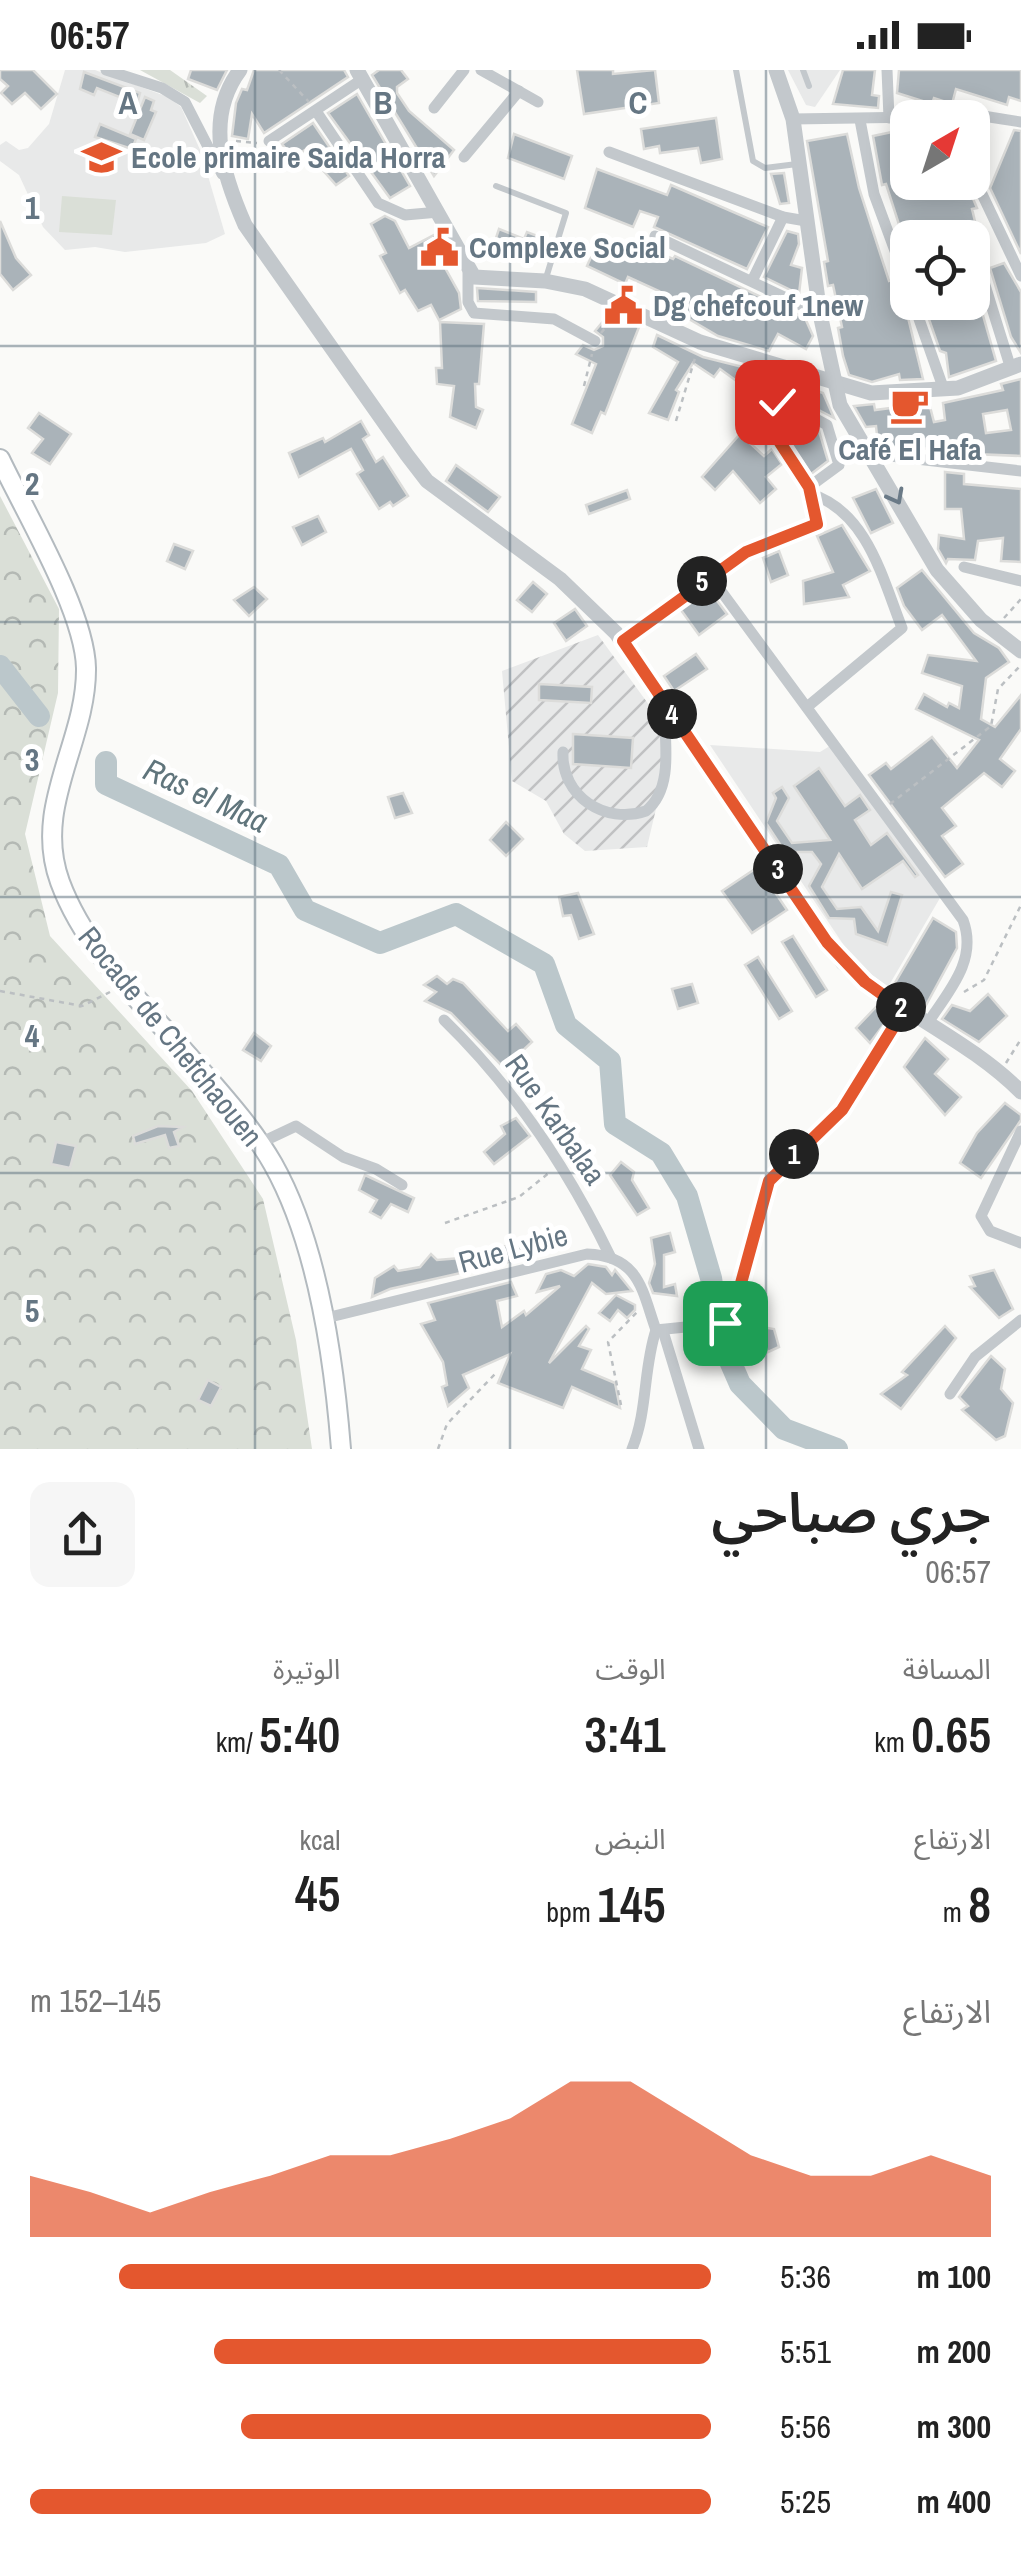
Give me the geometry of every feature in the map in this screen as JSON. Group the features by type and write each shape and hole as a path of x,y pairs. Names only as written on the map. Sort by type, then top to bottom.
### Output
{"main road":[{"name":"Rocade de Chefchaouen","path":"0,459 67,602 85,652 84,696 53,806 50,838 58,877 88,940 260,1143 295,1214 322,1319 340,1449"}],"street":[{"path":"106,70 162,88 185,102 245,225 427,481 560,580 623,641 827,942 865,982 1000,1073 1021,1092"},
{"path":"226,182 220,137 226,96 240,70"},
{"path":"434,108 464,70"},
{"path":"481,70 538,102"},
{"path":"776,70 793,119 820,314 848,421 873,454 938,570 993,630 1021,652"},
{"path":"793,119 888,118 887,70"},
{"path":"269,141 316,111 359,73 468,272 468,302 474,313 554,319 595,341"},
{"path":"464,157 519,91"},
{"path":"316,111 378,203 405,215 438,212"},
{"path":"860,120 874,194 890,237"},
{"path":"990,120 1021,122"},
{"path":"609,152 783,217 806,221"},
{"path":"984,200 1021,276"},
{"path":"753,279 783,217"},
{"path":"655,236 753,279 820,314"},
{"path":"468,272 484,280 545,281 622,303 700,342 871,393 944,390 978,384 1016,366 990,296"},
{"path":"919,320 944,390"},
{"path":"623,641 757,546 817,524 810,490 763,415 774,403 786,403 827,424 838,468 810,490"},
{"path":"873,454 1021,471"},
{"path":"807,707 902,628 858,527 846,511 810,490"},
{"path":"964,567 1021,582"},
{"path":"710,576 967,930 971,940 964,964 927,1024"},
{"path":"563,752 568,784 588,804 601,811 646,810 657,801 664,783 664,700"},
{"path":"632,1449 643,1421 648,1356 664,1331 719,1325 732,1316 769,1181 842,1110 904,1010"},
{"name":"Rue Karbalaa","path":"444,1020 491,1067 560,1163 611,1258"},
{"path":"260,1143 296,1126 343,1157 376,1168 402,1185"},
{"path":"1021,1131 981,1216 990,1231 1021,1243"},
{"name":"Rue Lybie","path":"322,1319 432,1296 572,1256 611,1258 643,1284 649,1306 664,1331 699,1449"},
{"path":"950,1394 975,1357 1021,1320"}],"lane":[{"path":"736,70 753,161 764,168 798,163"},
{"path":"802,70 810,86"},
{"path":"496,186 566,212 545,281"}],"path":[{"path":"279,70 316,111"},
{"path":"220,137 250,144 269,141"},
{"path":"584,386 595,341 622,303"},
{"path":"676,421 700,342"},
{"path":"993,630 1021,599"},
{"path":"882,810 991,726 998,688 1021,665"},
{"path":"950,990 965,992 984,980 1021,904"},
{"path":"0,991 82,1006 95,1003 124,982"},
{"path":"1000,1073 1021,1038"},
{"path":"444,1222 519,1196 560,1163"},
{"path":"621,1405 608,1342 632,1314 649,1306"},
{"path":"438,1449 447,1424 495,1374"}],"shaded area":[{"name":"Ecole primaire Saida Horra","path":"65,70 95,70 168,97 181,107 201,152 225,234 206,243 125,252 95,247 65,250 43,227 19,175 0,161 0,145 6,141 19,150 28,148 49,124"},
{"path":"788,70 840,70 815,107 806,105"},
{"path":"598,635 660,720 664,775 647,847 585,851 564,834 546,801 512,781 502,671"},
{"path":"833,744 940,898 888,987 855,962 710,745 820,752"}],"green space":[{"path":"140,70 170,70 207,96 200,103"},
{"path":"62,196 116,200 112,235 59,232"},
{"path":"0,496 59,609 58,693 25,834 50,936 192,1091 263,1199 296,1340 312,1449 0,1449"}],"building":[{"path":"0,70 33,70 57,94 41,109 25,93 12,104 1,93 8,86 0,79"},
{"path":"191,70 227,70 217,90 188,79"},
{"path":"254,70 344,70 348,77 264,133 252,114 248,139 232,136 236,103 242,89 247,90"},
{"path":"379,70 401,70 408,79 397,87 397,93 409,111 454,150 434,176 372,75"},
{"path":"577,70 613,70 613,74 655,70 659,103 584,114"},
{"path":"843,70 875,70 872,95 879,96 878,108 833,104"},
{"path":"899,70 1021,70 1021,101 1009,97 1007,105 956,89 953,100 919,100 897,93"},
{"path":"84,72 140,93 137,104 97,88 94,95 80,89"},
{"path":"357,94 410,186 390,198 328,113"},
{"path":"145,97 154,101 151,110 156,112 144,140 130,134"},
{"path":"716,118 722,159 701,163 698,148 660,153 659,146 644,149 641,129"},
{"path":"313,123 349,176 336,185 305,150 293,158 282,144"},
{"path":"100,124 136,139 132,149 95,137"},
{"path":"1014,130 1021,131 1021,254 990,188"},
{"path":"890,132 890,196 886,184 882,185 873,136"},
{"path":"514,134 572,156 564,179 508,158"},
{"path":"847,134 859,188 890,281 890,320 909,320 923,379 900,380 899,374 872,382 849,375 833,285 828,286 824,262 828,261 807,141"},
{"path":"597,169 667,195 671,185 768,227 747,269 654,227 658,217 640,211 633,227 585,208"},
{"path":"784,173 789,203 780,204 771,174"},
{"path":"891,200 974,200 977,208 972,209 975,220 898,220"},
{"path":"385,216 395,221 409,248 436,234 450,261 443,264 459,293 461,309 439,320 431,305 418,311 405,290 400,293 380,256 386,253 371,224"},
{"path":"0,221 16,258 31,275 13,290 0,274"},
{"path":"499,229 524,239 527,232 540,237 535,250 523,255 494,244"},
{"path":"787,231 798,234 799,244 791,265 802,268 799,294 764,277"},
{"path":"599,240 628,254 634,241 646,247 648,242 657,247 655,251 673,259 675,256 805,318 813,336 806,349 778,334 769,351 718,336 655,299 659,291 628,277 625,284 587,266"},
{"path":"1004,263 1021,292 1021,353 1011,337 990,268"},
{"path":"477,288 536,292 536,302 478,301"},
{"path":"610,313 639,327 605,414 601,412 592,433 572,424 596,364 576,354 583,345 594,350 603,346 603,337 595,331"},
{"path":"929,320 984,320 996,361 949,377 946,353 940,351"},
{"path":"440,322 484,324 479,384 475,384 476,407 483,410 476,428 450,417 454,386 437,384 436,368 442,368"},
{"path":"657,335 703,357 759,371 749,390 720,369 714,377 693,363 676,390 679,392 668,420 649,413 678,362 653,347"},
{"path":"775,376 823,393 834,418 788,394 773,394 761,403"},
{"path":"1021,379 1021,456 949,453 947,443 920,450 878,445 876,426 866,427 854,406 874,404 875,410 929,403 934,422 945,420 943,403 1003,390 1001,384","holes":["1007,410 1011,430 986,433 983,414"]},
{"path":"778,412 819,431 828,461 811,474 774,420"},
{"path":"39,413 71,434 50,464 32,453 43,439 28,428"},
{"path":"361,421 369,435 363,439 376,462 383,457 408,496 393,506 390,502 379,509 357,474 363,470 351,449 299,477 289,453 323,438 325,442"},
{"path":"740,434 764,456 772,449 782,464 766,477 776,489 760,503 733,471 715,490 702,477"},
{"path":"456,465 500,497 488,512 446,481"},
{"path":"945,472 964,474 964,484 1021,489 1021,562 1001,561 1003,538 978,541 975,560 948,559 946,563 938,549 939,535 964,539 961,509 945,509"},
{"path":"876,489 893,523 871,533 853,498"},
{"path":"627,490 630,499 589,514 586,505"},
{"path":"318,516 326,532 302,545 293,527"},
{"path":"842,525 870,571 843,585 849,597 804,604 803,581 833,572 817,536"},
{"path":"174,544 193,551 185,569 167,561"},
{"path":"779,551 788,575 771,582 763,558"},
{"path":"922,570 974,633 999,648 1009,662 986,678 981,719 995,727 1021,695 1021,729 1000,759 1015,771 1002,787 984,773 942,808 956,826 942,836 963,864 945,877 869,775 886,763 891,769 932,737 957,768 979,740 916,709 924,694 947,707 949,703 959,708 962,686 922,673 928,655 976,661 942,615 922,630 904,606 897,588"},
{"path":"533,582 547,594 532,612 517,600"},
{"path":"254,587 267,599 249,616 234,600"},
{"path":"709,590 727,614 699,635 681,610"},
{"path":"575,609 587,626 566,641 554,623"},
{"path":"696,654 707,669 674,691 664,676"},
{"path":"539,684 592,687 591,703 539,700"},
{"path":"573,734 633,738 631,768 573,764"},
{"path":"819,768 845,806 860,795 870,810 855,820 871,845 887,833 918,875 915,877 903,861 862,889 839,854 822,887 837,909 861,907 878,931 891,892 902,895 887,945 856,934 854,919 829,918 809,886 821,864 812,852 785,852 766,823 776,798 773,793 782,787 789,798 777,821 792,843 830,840 794,786"},
{"path":"403,793 412,813 395,818 388,797"},
{"path":"506,822 523,839 506,856 490,840"},
{"path":"758,867 787,910 752,933 722,891"},
{"path":"578,893 594,934 579,939 571,915 563,916 559,897"},
{"path":"933,918 956,932 957,948 925,1007 893,986"},
{"path":"793,936 827,990 816,997 782,942"},
{"path":"758,957 792,1011 779,1019 745,965"},
{"path":"437,976 447,984 453,979 463,983 508,1031 516,1024 532,1042 504,1068 451,1013 425,1001 436,992 424,985"},
{"path":"692,984 698,1003 678,1009 672,989"},
{"path":"988,994 1007,1016 979,1042 942,1019 952,1005 970,1011"},
{"path":"876,1007 888,1019 870,1043 856,1028"},
{"path":"254,1033 271,1046 261,1061 243,1050"},
{"path":"925,1038 948,1059 935,1074 961,1097 945,1115 904,1067"},
{"path":"1005,1103 1021,1115 1021,1120 981,1178 960,1163 977,1133"},
{"path":"516,1118 530,1136 494,1164 484,1152 505,1134 501,1126"},
{"path":"158,1126 183,1127 174,1132 179,1146 169,1148 165,1135 135,1144 133,1136"},
{"path":"56,1142 76,1146 70,1168 51,1164"},
{"path":"621,1162 634,1172 632,1180 649,1208 637,1215 610,1175"},
{"path":"365,1175 414,1198 408,1212 391,1204 381,1218 370,1212 377,1200 359,1190"},
{"path":"670,1233 675,1252 664,1255 664,1287 675,1284 677,1296 653,1293 649,1283 655,1264 651,1238"},
{"path":"535,1238 540,1255 390,1289 372,1297 375,1278 394,1266 398,1271 420,1267 431,1254 437,1260 461,1258"},
{"path":"588,1264 606,1267 612,1275 615,1270 632,1291 606,1294 592,1283 549,1363 586,1326 589,1329 579,1346 591,1350 582,1369 615,1383 620,1408 572,1387 563,1408 498,1383 510,1354 463,1375 469,1388 448,1406 442,1387 447,1385 443,1362 421,1324 435,1320 428,1303 511,1282 517,1296 497,1301 502,1327 524,1311 526,1315 560,1286 537,1292 546,1274 561,1270 574,1276"},
{"path":"994,1270 1013,1309 999,1318 970,1287 975,1286 970,1276"},
{"path":"616,1295 635,1305 635,1310 627,1318 618,1310 610,1321 599,1313"},
{"path":"755,1326 774,1329 779,1347 768,1352"},
{"path":"945,1326 956,1338 901,1409 881,1394 907,1375 902,1372"},
{"path":"991,1356 1005,1369 1001,1389 1013,1403 1005,1436 996,1440 962,1410 968,1406 959,1397"},
{"path":"208,1380 221,1387 211,1406 198,1400"}],"waterway":[{"name":"Ras el Maa","path":"0,666 39,716"},
{"name":"Ras el Maa","path":"106,762 106,784 279,865 305,910 380,943 456,914 544,964 566,1025 610,1061 615,1124 661,1153 687,1196 711,1278 720,1338 740,1384 784,1429 837,1449"}],"place":[{"name":"Ecole primaire Saida Horra","path":"101,157"},
{"name":"Complexe Social","path":"439,247"},
{"name":"Dg chefcouf 1new","path":"623,305"},
{"name":"Café El Hafa","path":"910,405"}],"route":[{"path":"725,1323 732,1316 764,1189 791,1157 842,1110 904,1010 843,963 827,942 623,641 685,592 746,552 817,524 819,517 809,487 763,415 777,402"}]}
